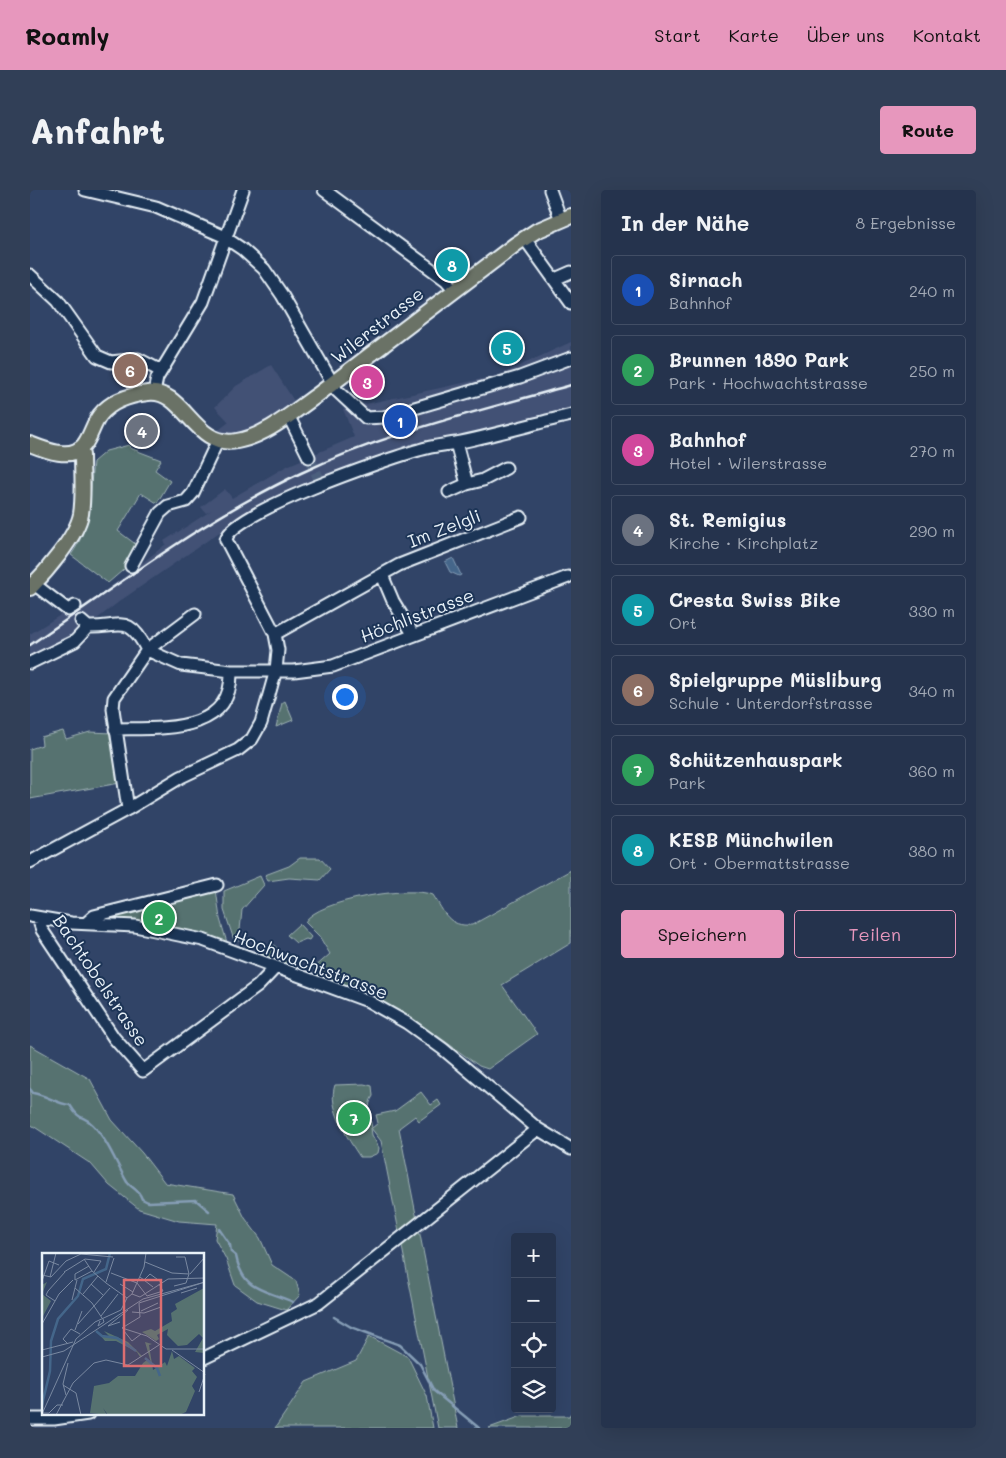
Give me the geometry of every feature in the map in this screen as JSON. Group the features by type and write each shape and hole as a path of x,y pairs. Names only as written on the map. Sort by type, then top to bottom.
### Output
{"main road":[{"name":"Wilerstrasse","path":"288,415 525,239 566,218"},
{"path":"30,444 66,453 79,449 84,446 99,416 109,406 131,397 154,392 171,399 198,427 218,440 232,442 245,439 288,415"},
{"path":"32,586 73,534 78,523 83,494 82,455 79,449"}],"street":[{"path":"85,190 156,208 227,239 242,249 264,270 282,295 332,384 360,415 378,418 520,377 571,358"},
{"path":"154,392 161,371 203,302 243,190"},
{"path":"324,190 446,280 455,290"},
{"path":"550,190 566,218"},
{"path":"525,239 571,303"},
{"path":"554,279 571,272"},
{"path":"30,275 58,301 97,356 111,362 138,359 161,371"},
{"path":"288,415 309,457"},
{"path":"30,862 128,809 181,777 238,750 252,739 258,731 276,670 278,650 275,634 230,549 226,535 246,518 320,482 420,449 456,443 571,415"},
{"path":"131,566 160,512 168,506 186,501 193,493 218,440"},
{"name":"Im Zelgli","path":"456,443 467,484"},
{"name":"Im Zelgli","path":"449,492 467,484 483,480 506,468"},
{"name":"Im Zelgli","path":"275,634 382,574 428,552 521,517"},
{"path":"382,574 394,601 413,634"},
{"name":"Höchlistrasse","path":"147,650 181,665 231,670 294,671 333,666 413,634 568,577"},
{"path":"32,586 72,608"},
{"path":"128,809 112,709 114,698 147,650 195,614"},
{"path":"30,662 75,641 84,624 130,626 140,635 147,650"},
{"path":"115,729 178,728 198,722 214,712 226,700 231,670"},
{"path":"84,924 94,916 217,885"},
{"name":"Hochwachtstrasse","path":"34,917 84,924 135,926 202,940 368,1002 407,1023 468,1069 538,1129 571,1149"},
{"name":"Bachtobelstrasse","path":"34,917 114,1038 143,1071 258,986 276,968"},
{"path":"205,1358 319,1302 538,1129"},
{"path":"30,1419 54,1419 74,1416"}],"shaded area":[{"path":"571,342 571,411 456,440 237,520 120,601 75,636 30,660 30,634 59,616 63,611 69,616 127,575 166,544 164,541 212,510 206,513 201,507 225,489 232,498 287,466 354,437 343,409 500,375"},
{"path":"271,365 296,404 254,429 240,434 225,435 216,432 229,422 215,407 236,386"},
{"path":"453,558 461,575 459,576 450,572 445,562"}],"green space":[{"path":"129,445 130,448 161,460 155,470 170,481 157,503 141,493 118,531 138,546 130,564 108,583 71,555 78,544 87,521 93,462 106,451"},
{"path":"285,701 293,720 276,727 282,703"},
{"path":"63,731 66,739 90,732 112,733 120,783 30,799 30,749 42,745 41,737"},
{"path":"300,858 320,858 330,869 320,880 289,878 268,881 265,875 289,866"},
{"path":"571,870 571,943 502,985 537,1034 488,1069 479,1066 435,1034 431,1035 385,1004 320,978 314,968 330,954 319,936 305,922 313,914 327,907 365,896 386,893 422,892 433,895 444,913 452,921 457,924 472,925"},
{"path":"260,876 264,885 242,910 239,940 234,940 224,910 224,891"},
{"path":"216,889 220,919 228,946 99,919"},
{"path":"299,924 311,937 309,940 306,939 296,943 287,935"},
{"path":"273,944 295,968 259,956"},
{"path":"30,1045 90,1079 112,1120 142,1153 165,1183 233,1194 245,1218 260,1238 272,1265 296,1281 300,1295 286,1310 257,1301 235,1285 226,1259 215,1239 217,1224 179,1221 139,1209 109,1185 91,1164 30,1124"},
{"path":"364,1084 372,1086 373,1096 369,1108 372,1128 378,1123 376,1115 395,1111 421,1092 431,1105 438,1100 441,1105 419,1121 415,1116 399,1128 458,1428 438,1428 381,1141 371,1128 372,1135 379,1148 378,1153 369,1157 360,1157 336,1113 333,1094 335,1085"},
{"path":"369,1336 408,1357 427,1396 433,1428 275,1428 306,1382 356,1361"},
{"path":"571,1413 571,1428 489,1428 522,1416 569,1416"}],"waterway":[{"path":"30,1089 33,1093 70,1105 79,1116 93,1125 107,1145 127,1182 139,1193 142,1199 148,1202 196,1200 209,1211"},
{"path":"219,1229 230,1245 231,1252 236,1256 239,1267 249,1283 293,1302"},
{"path":"334,1317 351,1327 400,1345 420,1364 434,1391 479,1428"}],"tunnel":[{"path":"309,457 319,479"}],"railway":[{"path":"30,645 196,531 265,491 301,473 400,434 571,385"}],"place":[{"name":"KESB Münchwilen","path":"452,265"},
{"name":"Cresta Swiss Bike","path":"507,348"},
{"name":"Spielgruppe Müsliburg","path":"130,370"},
{"name":"Bahnhof","path":"367,382"},
{"name":"Sirnach","path":"400,421"},
{"name":"St. Remigius","path":"142,431"},
{"name":"Brunnen 1890 Park","path":"159,918"},
{"name":"Schützenhauspark","path":"354,1118"}]}
